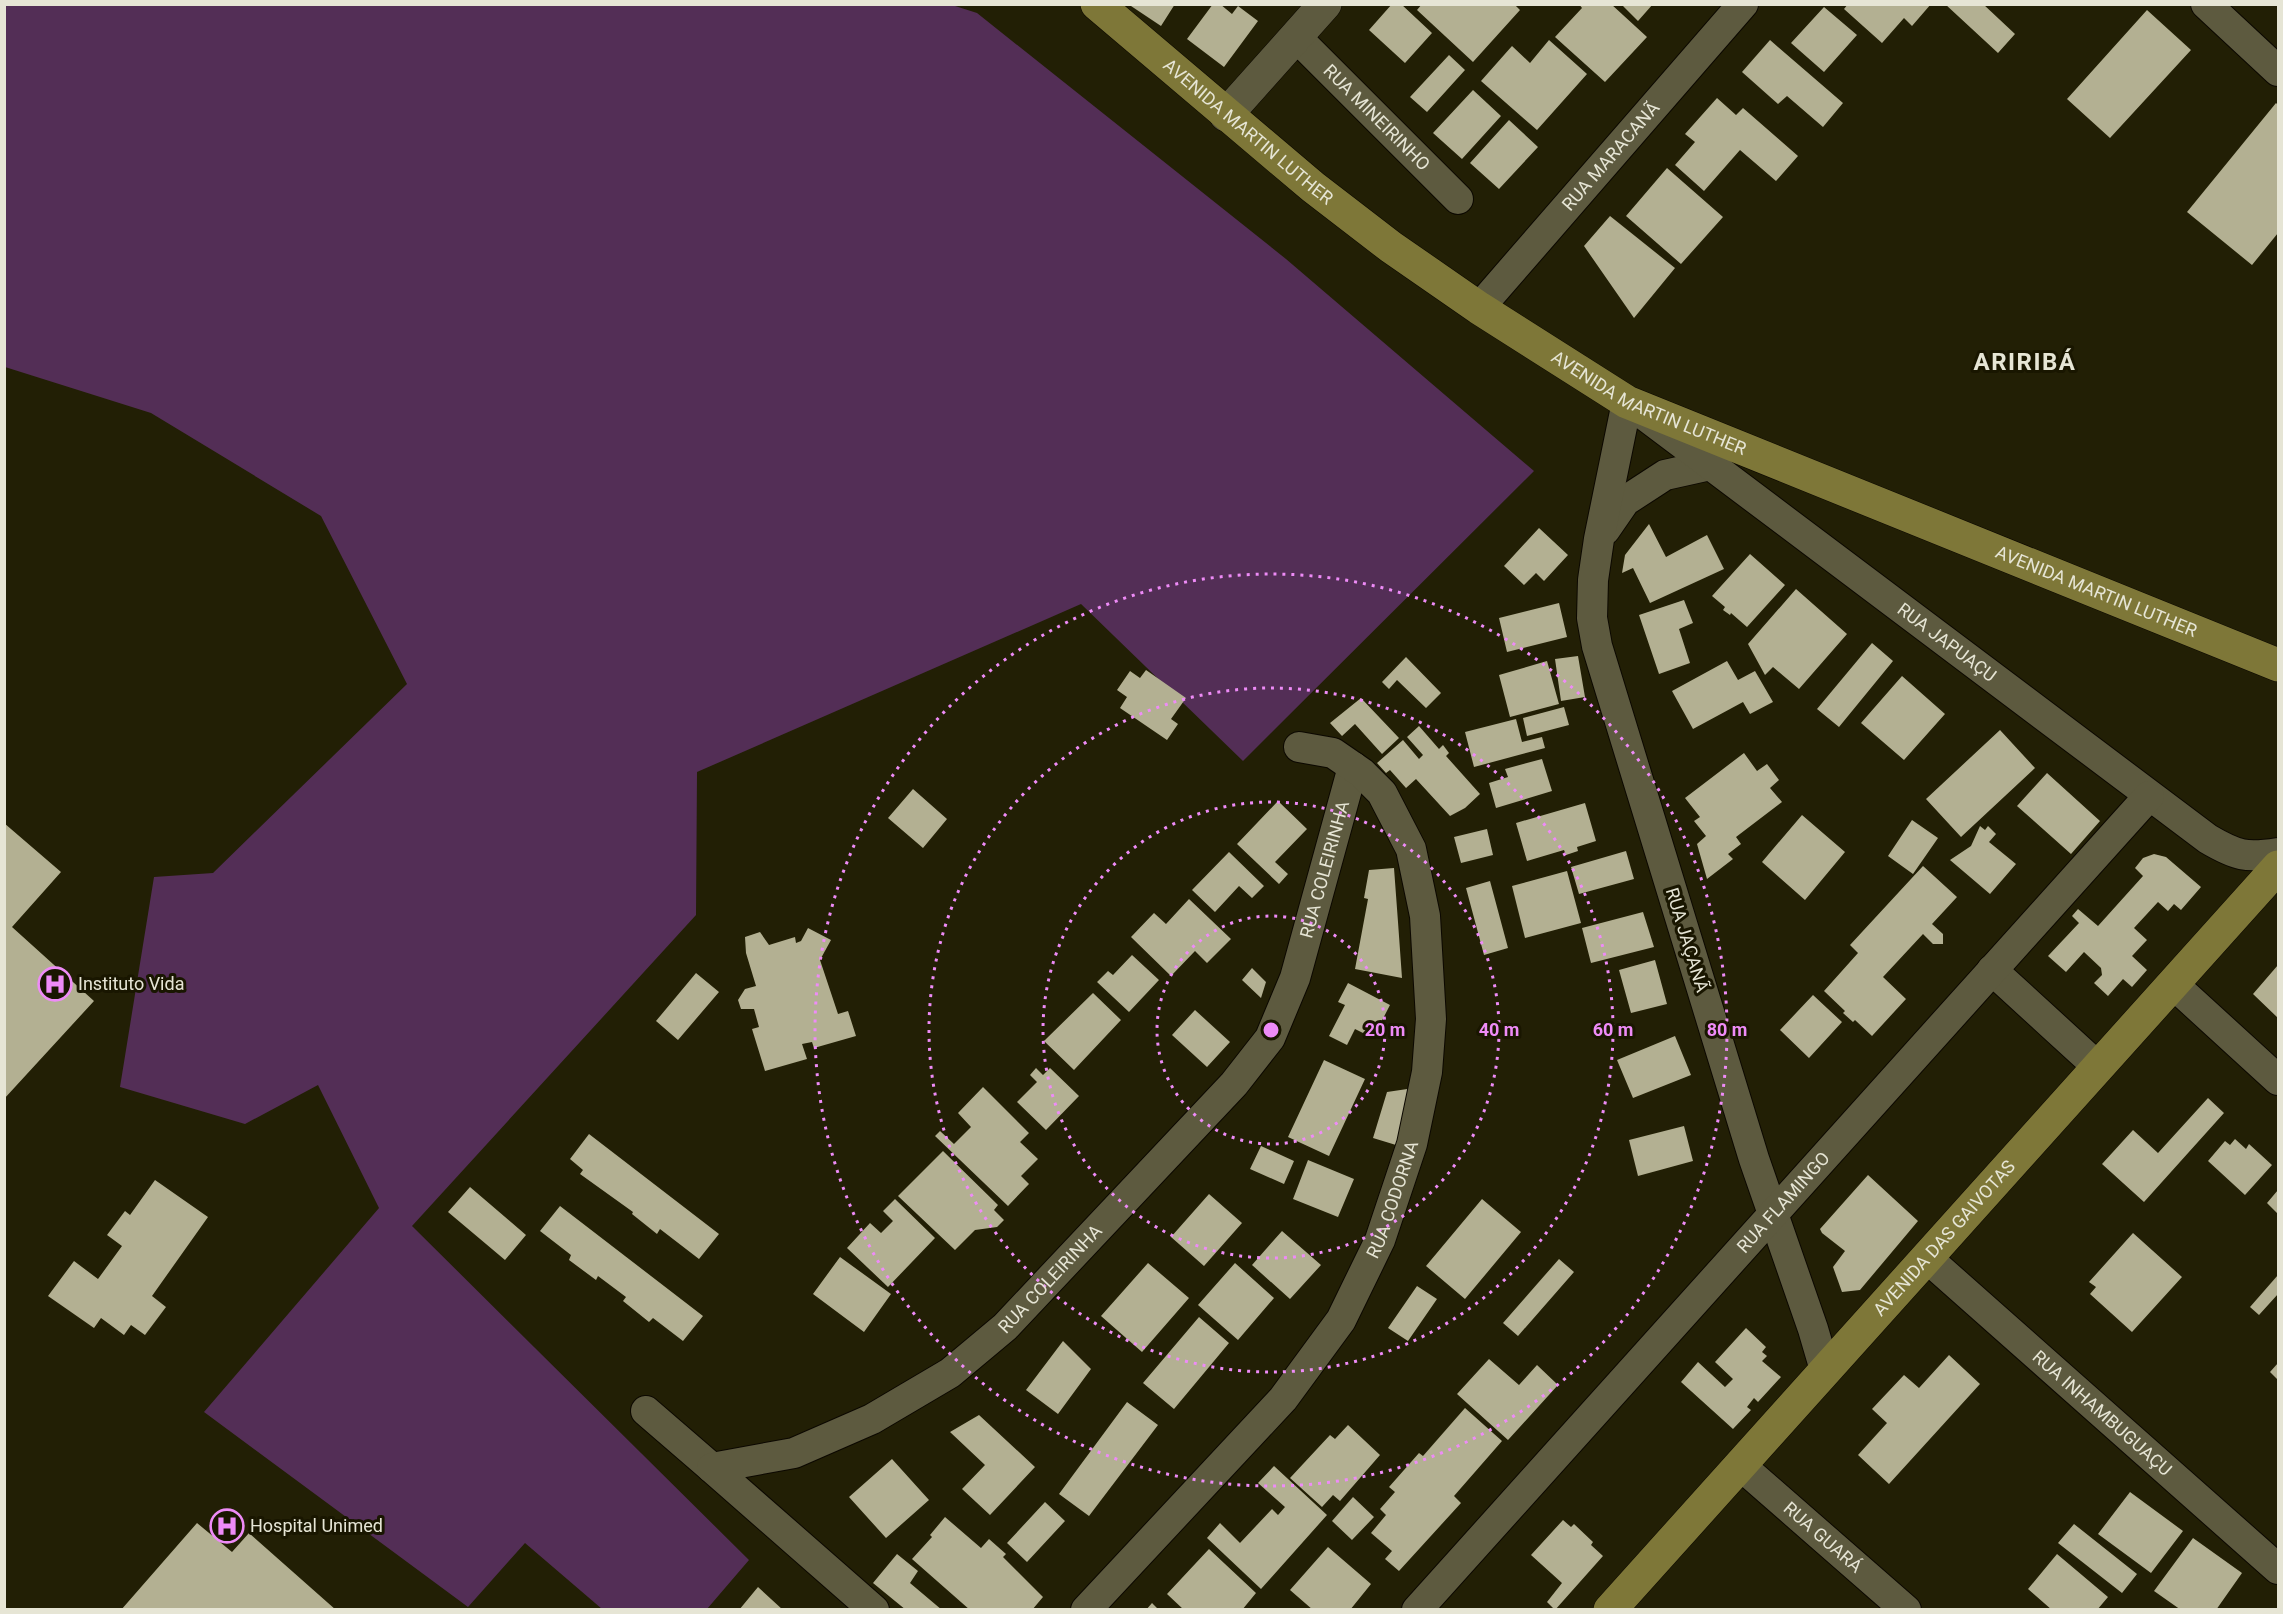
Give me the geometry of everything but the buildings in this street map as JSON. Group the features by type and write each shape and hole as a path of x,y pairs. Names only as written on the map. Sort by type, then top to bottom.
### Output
{"main road":[{"name":"AVENIDA MARTIN LUTHER","path":"1097,4 1226,115 1391,248 1479,308 1627,402 2278,665"},
{"name":"AVENIDA DAS GAIVOTAS","path":"1610,1610 2278,867"}],"street":[{"path":"1226,115 1324,4"},
{"name":"RUA MARACANÃ","path":"1479,308 1743,4"},
{"path":"2206,4 2278,71"},
{"name":"RUA MINEIRINHO","path":"1296,37 1458,199"},
{"name":"RUA JAPUAÇU","path":"1627,402 2208,839 2232,853 2254,856 2278,853"},
{"name":"RUA JAÇANÃ","path":"1627,402 1593,580 1592,618 1597,646 1754,1159 1814,1329 1825,1370"},
{"name":"RUA JAÇANÃ","path":"1599,539 1625,501 1665,475 1710,465"},
{"name":"RUA CODORNA","path":"1086,1610 1283,1399 1341,1320 1380,1240 1412,1144 1427,1072 1431,1019 1425,916 1411,849 1382,793 1353,767 1333,753 1299,747"},
{"name":"RUA COLEIRINHA","path":"712,1468 794,1453 872,1419 950,1373 1005,1327 1234,1084 1270,1038 1296,978 1353,767"},
{"name":"RUA FLAMINGO","path":"1417,1610 2149,796"},
{"path":"1992,970 2098,1067"},
{"path":"2173,984 2278,1080"},
{"name":"RUA INHAMBUGUAÇU","path":"1927,1257 2278,1569"},
{"path":"646,1411 874,1610"},
{"name":"RUA GUARÁ","path":"1740,1465 1906,1610"}],"shaded area":[{"path":"5,5 952,5 977,13 1286,259 1534,471 1243,761 1081,604 697,772 696,915 412,1226 749,1560 707,1609 602,1609 525,1543 468,1607 204,1412 379,1208 318,1085 245,1124 120,1087 154,877 213,873 407,684 321,516 151,413 5,367"}],"place":[{"name":"Instituto Vida","path":"55,984"},
{"name":"Hospital Unimed","path":"227,1526"}],"district":[{"name":"ARIRIBÁ","path":"2025,362"}]}
